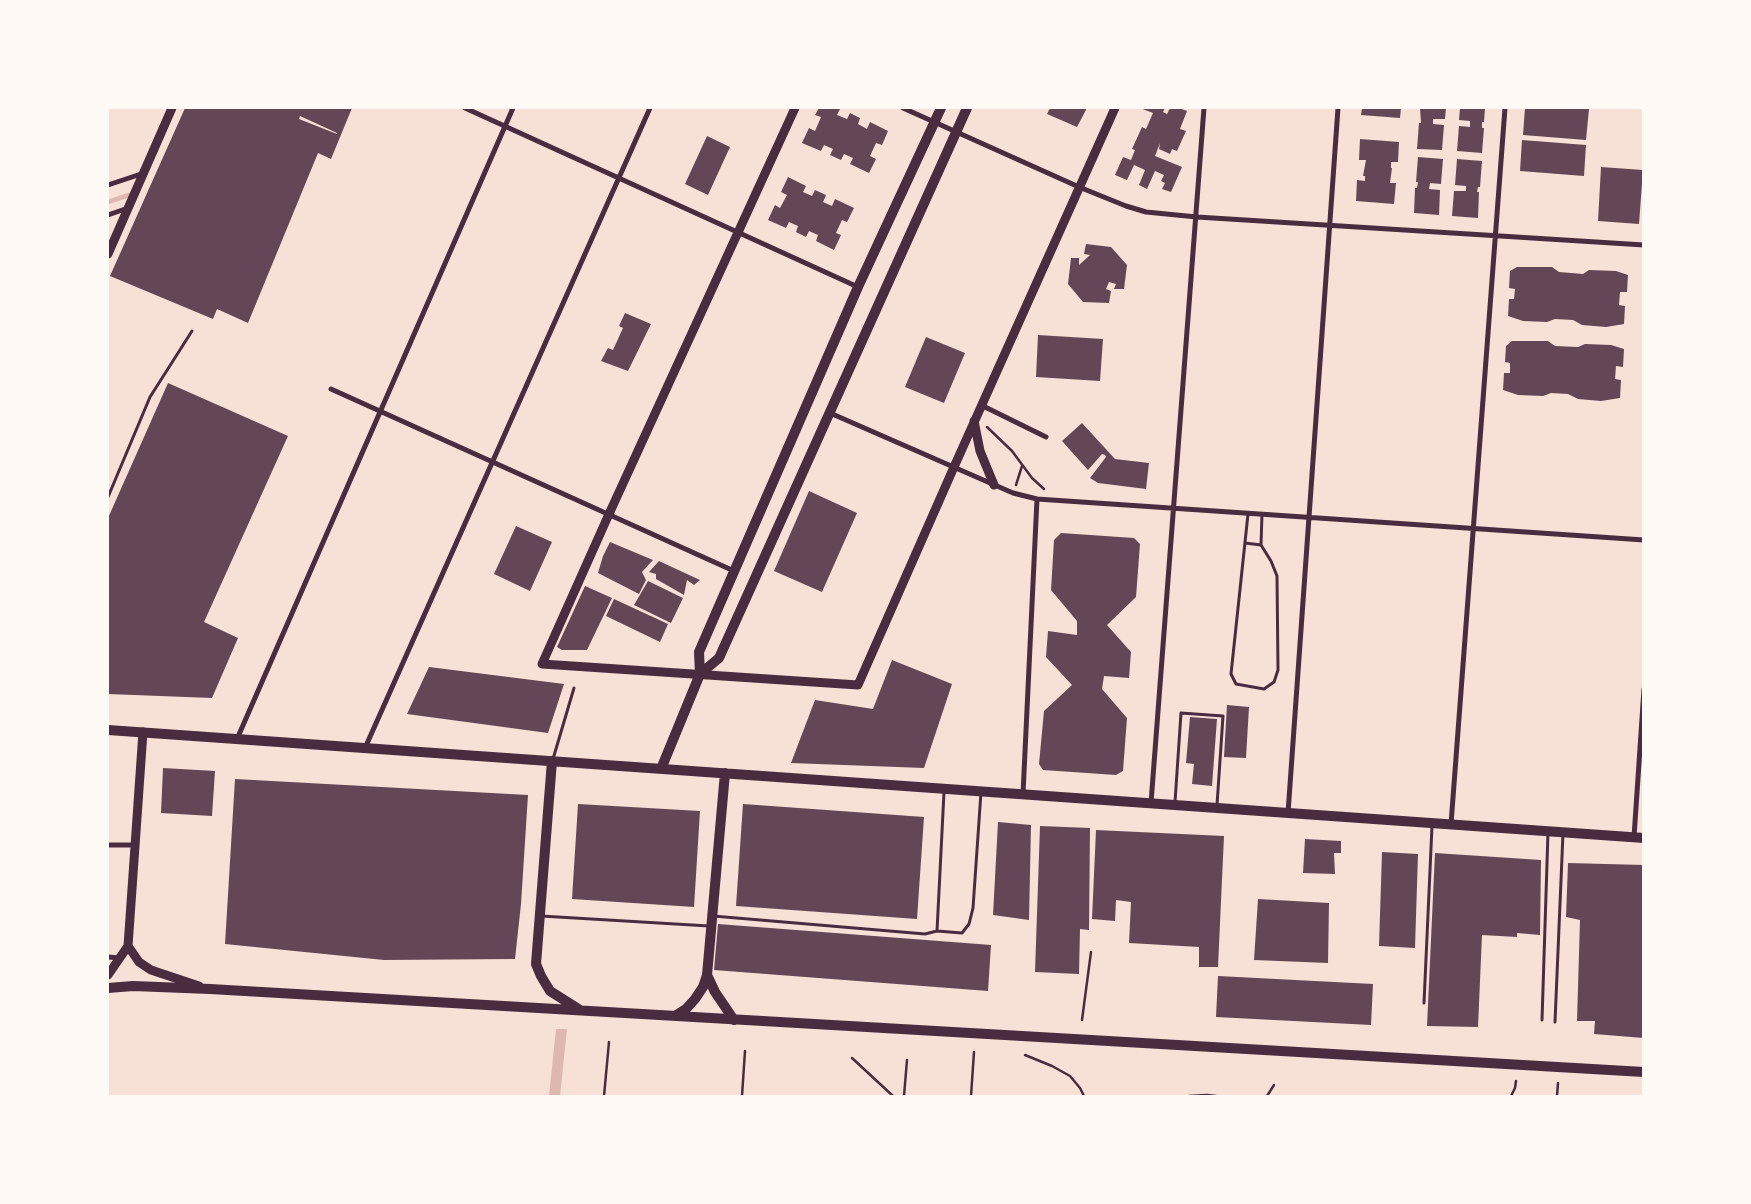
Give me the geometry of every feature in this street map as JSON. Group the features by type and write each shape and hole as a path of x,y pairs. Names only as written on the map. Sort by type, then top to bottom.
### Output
{"main road":[{"path":"661,769 700,674 699,652 858,287 941,108"},
{"path":"700,674 719,658 967,108"},
{"path":"108,730 1639,838"},
{"path":"552,761 536,964 550,991 582,1011"},
{"path":"675,1016 696,999 707,975 725,773"},
{"path":"707,975 715,992 734,1020"},
{"path":"108,988 133,986 210,990 1644,1072"}],"street":[{"path":"108,254 141,174 172,108"},
{"path":"465,108 858,287"},
{"path":"237,738 513,108"},
{"path":"365,748 650,108"},
{"path":"795,108 608,514 542,664 858,685 1115,108"},
{"path":"903,108 1079,187 1136,210 1197,217 1644,245"},
{"path":"1151,803 1204,108"},
{"path":"1288,813 1338,108"},
{"path":"1451,824 1505,108"},
{"path":"108,185 141,174"},
{"path":"108,215 128,208"},
{"path":"330,389 734,571"},
{"path":"982,405 1046,437"},
{"path":"830,413 1013,493 1037,499 1644,540"},
{"path":"974,421 980,451 994,485"},
{"path":"1023,794 1037,499"},
{"path":"1639,838 1644,689"},
{"path":"108,975 128,946 143,732"},
{"path":"108,845 136,845"},
{"path":"128,946 139,962 150,970 210,990"},
{"path":"108,957 120,958"}],"lane":[{"path":"108,498 150,397 192,331"},
{"path":"1248,513 1231,674 1236,684 1264,689 1274,682 1278,670 1277,576 1272,561 1261,545 1262,514"},
{"path":"1245,543 1261,545"},
{"path":"552,761 574,688"},
{"path":"1174,805 1181,713 1189,713 1223,716 1217,808"},
{"path":"937,931 945,789"},
{"path":"541,916 712,921 925,934 937,931 962,933 969,924 973,908 981,791"},
{"path":"1424,1003 1432,823"},
{"path":"1542,1020 1548,831"},
{"path":"1555,1022 1563,832"}],"path":[{"path":"985,425 1012,451 1039,485 1049,492"},
{"path":"1013,493 1023,466"},
{"path":"1082,1020 1091,952"},
{"path":"604,1096 608,1042"},
{"path":"742,1096 745,1051"},
{"path":"971,1096 974,1052"},
{"path":"1025,1055 1070,1076 1084,1096"},
{"path":"852,1058 893,1096"},
{"path":"904,1096 907,1060"},
{"path":"1512,1096 1516,1088 1516,1081"},
{"path":"1557,1096 1558,1083"},
{"path":"1267,1096 1274,1085"},
{"path":"1189,1096 1216,1096"}],"shaded area":[{"path":"556,1029 567,1029 560,1096 549,1096"}],"building":[{"path":"185,108 352,108 331,159 318,153 248,323 217,309 213,319 110,276","holes":["300,116 337,133 299,119"]},
{"path":"819,108 838,108 840,109 837,115 847,119 850,113 860,118 858,124 867,129 870,122 888,131 882,145 876,143 870,156 876,159 869,173 850,164 853,158 844,154 841,160 830,155 833,149 824,145 821,151 802,143 809,128 815,131 821,117 815,115"},
{"path":"1050,108 1087,108 1077,127 1047,114"},
{"path":"1140,108 1165,108 1163,112 1167,114 1170,108 1179,108 1187,111 1180,129 1186,131 1177,151 1172,149 1170,154 1159,149 1160,143 1155,156 1182,167 1171,192 1162,189 1165,183 1161,181 1164,175 1155,171 1147,189 1139,185 1145,170 1134,165 1127,180 1115,175 1123,157 1131,160 1135,150 1132,149 1142,127 1146,129 1153,113"},
{"path":"1362,108 1401,108 1400,118 1361,115"},
{"path":"1420,108 1446,108 1445,119 1433,119 1433,124 1444,125 1442,150 1417,149 1419,123 1421,123"},
{"path":"1460,108 1485,108 1484,122 1482,122 1482,128 1484,128 1482,153 1457,151 1459,126 1470,127 1470,121 1459,120"},
{"path":"1525,108 1589,109 1586,140 1523,135"},
{"path":"707,136 730,147 708,195 685,184"},
{"path":"1360,139 1399,142 1398,162 1391,162 1390,183 1396,183 1394,204 1356,201 1357,180 1365,181 1365,176 1363,176 1366,160 1359,160"},
{"path":"1522,140 1586,145 1584,176 1520,171"},
{"path":"1418,157 1443,159 1441,184 1430,183 1429,189 1440,190 1439,215 1414,213 1415,188 1417,188 1418,182 1416,182"},
{"path":"1457,159 1482,161 1480,187 1478,187 1477,192 1479,192 1478,218 1452,216 1454,191 1466,191 1466,186 1455,185"},
{"path":"1601,167 1643,170 1639,224 1598,221"},
{"path":"788,177 806,186 803,192 812,196 815,190 826,195 823,202 832,206 835,199 854,208 847,222 842,220 836,233 841,235 834,250 816,241 818,235 809,231 806,237 796,232 798,226 789,222 786,228 768,220 775,205 780,208 787,195 781,192"},
{"path":"1086,244 1111,247 1127,265 1124,289 1114,289 1116,284 1109,282 1106,289 1111,291 1109,303 1083,302 1068,284 1071,258 1079,258 1079,265 1090,255 1084,254"},
{"path":"1517,267 1552,267 1559,272 1583,274 1589,270 1616,271 1628,275 1627,292 1620,292 1619,305 1625,306 1624,324 1606,327 1582,325 1573,320 1523,321 1508,316 1509,299 1514,299 1515,289 1509,288 1510,271"},
{"path":"625,313 651,324 628,371 601,361 608,348 613,350 623,328 619,326"},
{"path":"1038,335 1103,339 1100,381 1036,377"},
{"path":"926,337 965,353 944,403 905,387"},
{"path":"1512,341 1548,341 1555,346 1578,347 1585,344 1611,345 1624,349 1623,367 1616,366 1615,379 1621,380 1620,398 1601,401 1578,399 1568,394 1518,395 1503,390 1504,373 1510,373 1510,363 1505,362 1506,346"},
{"path":"168,383 288,436 204,622 238,638 212,698 108,694 108,518"},
{"path":"1082,423 1115,459 1149,463 1146,489 1098,483 1090,478 1106,457 1105,455 1102,454 1088,470 1062,441"},
{"path":"809,491 857,513 822,592 774,571"},
{"path":"516,526 552,542 530,591 494,574"},
{"path":"1061,533 1134,538 1140,544 1136,597 1107,625 1131,652 1129,678 1104,676 1102,689 1127,718 1123,771 1116,775 1043,770 1039,764 1044,711 1072,685 1046,657 1048,631 1077,635 1077,621 1051,590 1054,540"},
{"path":"610,542 653,560 642,572 646,580 639,594 598,573"},
{"path":"659,561 700,580 694,585 687,580 684,595 656,579 656,574 649,572"},
{"path":"648,581 683,598 671,623 634,605"},
{"path":"585,586 612,598 587,650 562,650 557,647"},
{"path":"614,599 668,624 660,642 606,616"},
{"path":"892,660 952,684 924,768 791,763 815,700 873,709"},
{"path":"429,667 564,684 548,733 407,714"},
{"path":"1227,705 1249,707 1246,758 1224,757"},
{"path":"1190,717 1217,719 1212,786 1192,784 1194,764 1186,763"},
{"path":"163,768 215,771 212,816 161,813"},
{"path":"235,779 528,795 521,904 515,959 384,960 225,944"},
{"path":"578,804 700,811 694,907 572,899"},
{"path":"743,804 924,817 917,919 736,906"},
{"path":"998,822 1031,825 1029,920 993,915"},
{"path":"1040,826 1090,828 1089,930 1080,929 1079,974 1035,972"},
{"path":"1096,830 1224,836 1218,967 1199,967 1199,947 1129,943 1131,902 1116,900 1115,921 1092,919"},
{"path":"1305,839 1341,841 1341,853 1334,853 1335,874 1303,873"},
{"path":"1382,852 1418,854 1415,948 1379,946"},
{"path":"1435,853 1541,860 1540,935 1517,933 1517,937 1482,935 1478,1027 1427,1026"},
{"path":"1568,863 1644,865 1644,1038 1594,1034 1595,1021 1577,1021 1580,920 1566,917"},
{"path":"1258,899 1329,903 1328,963 1254,960"},
{"path":"718,924 991,945 988,991 714,970"},
{"path":"1218,976 1373,984 1371,1025 1216,1017"}],"waterway":[{"path":"108,202 129,195"}]}
